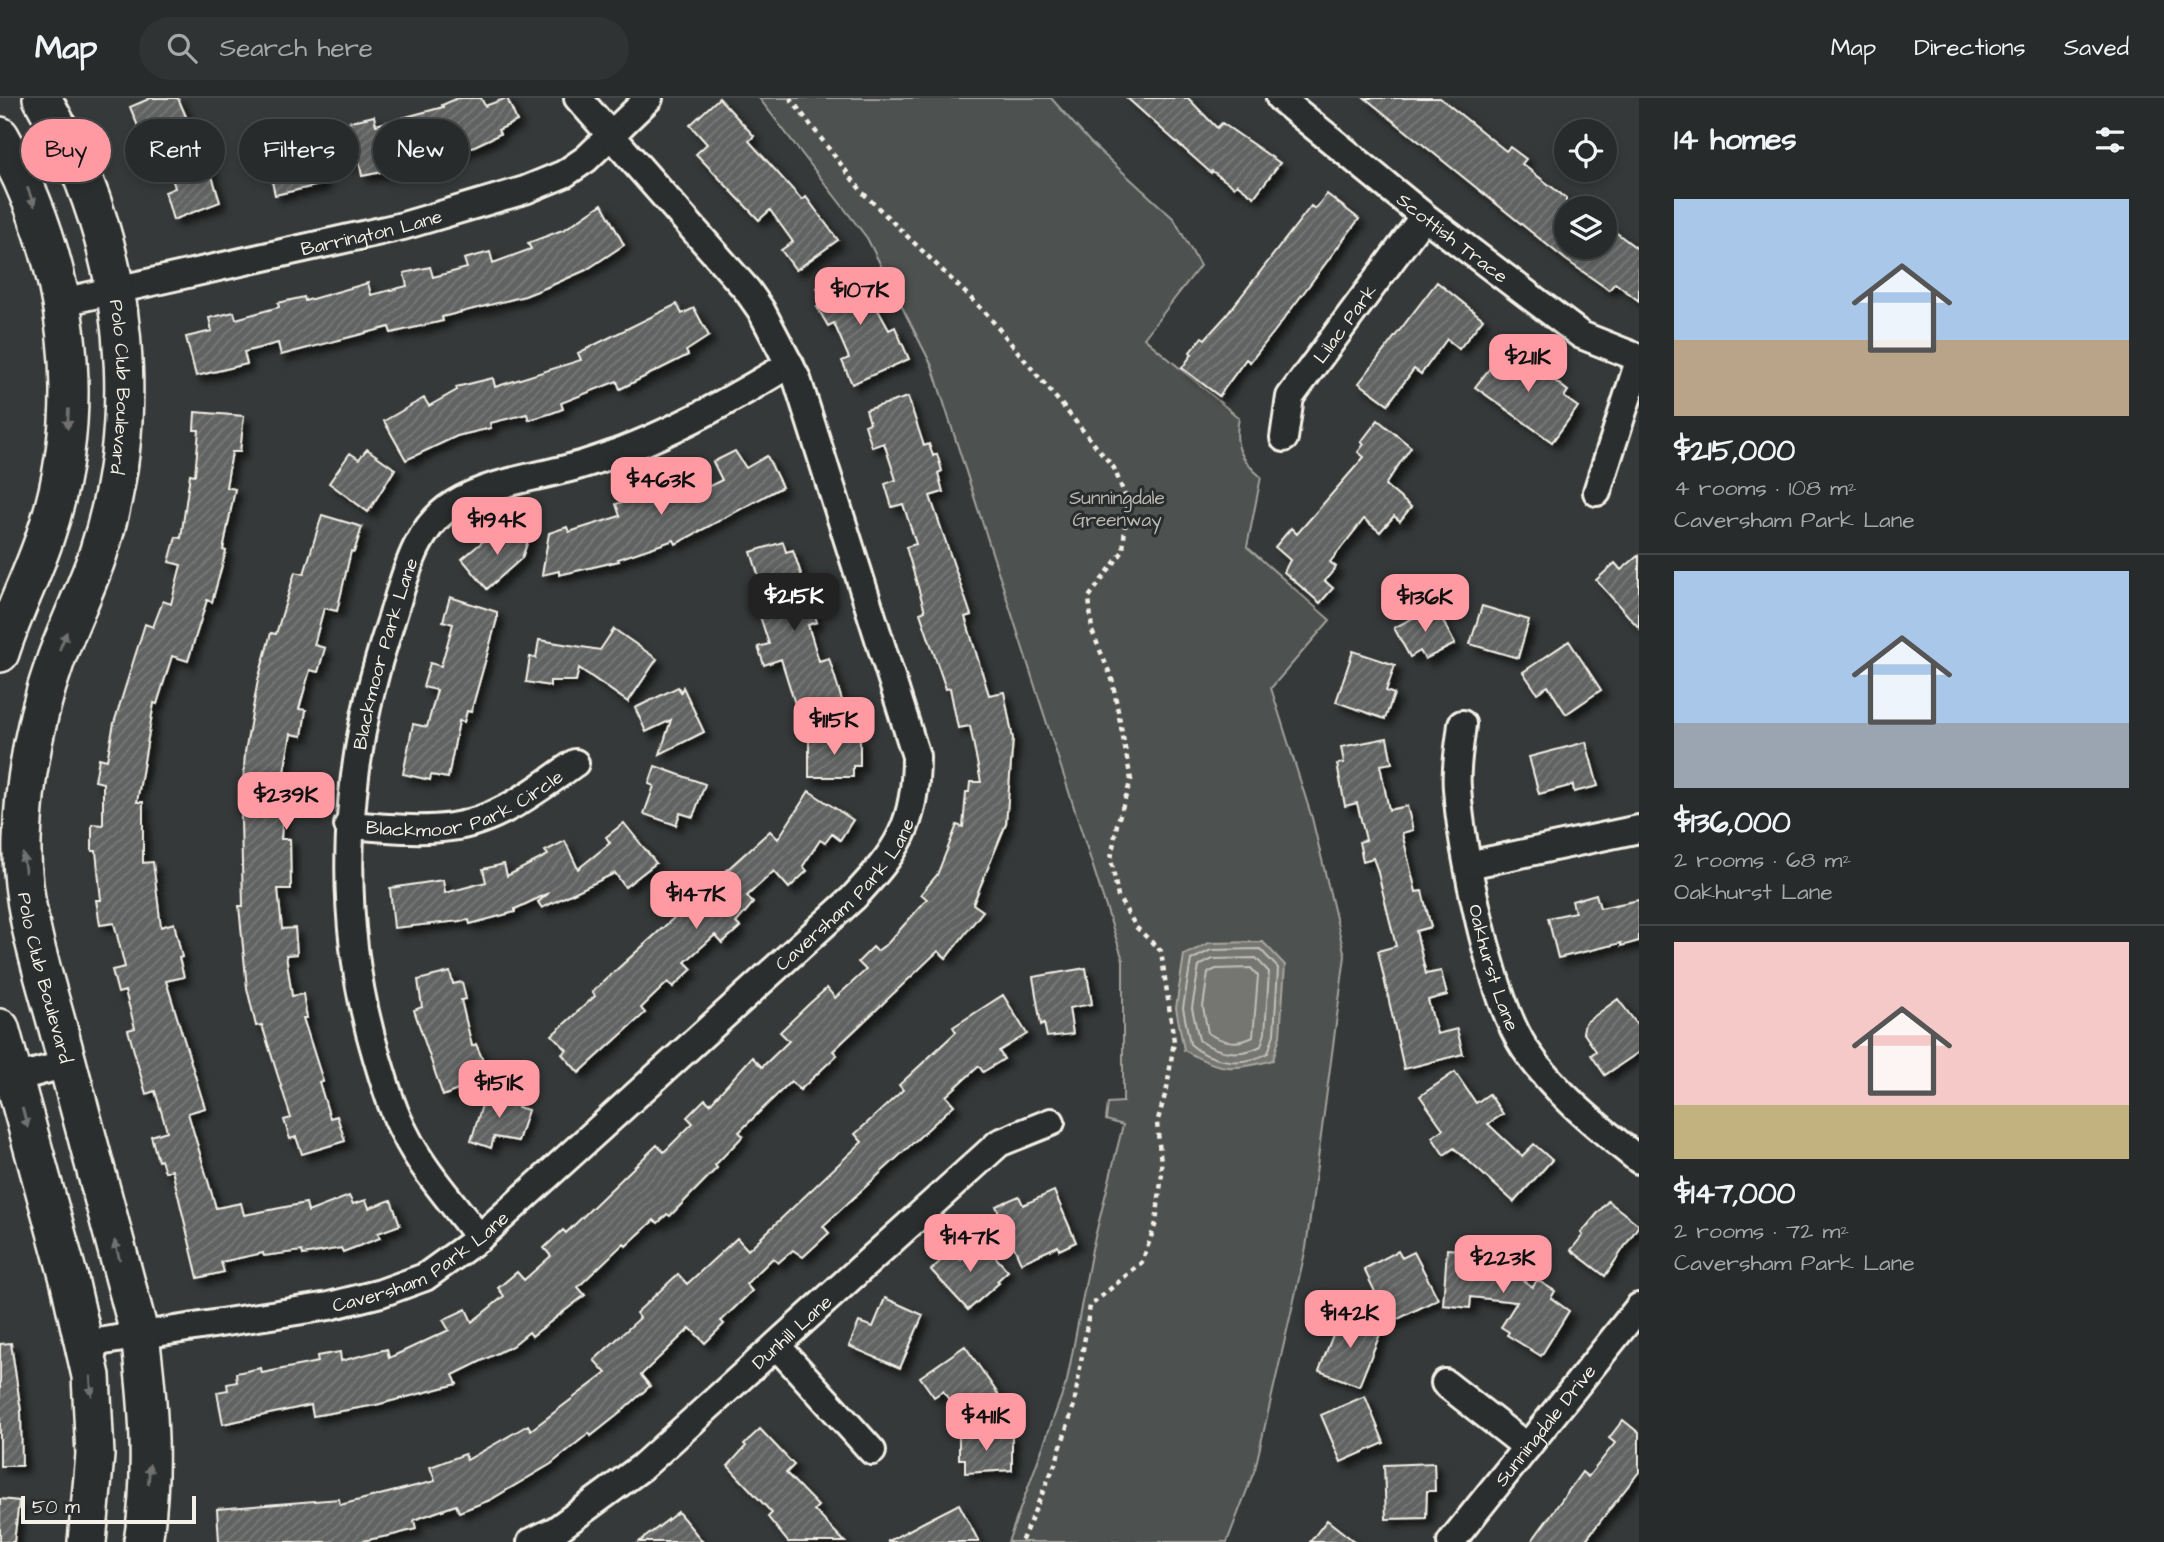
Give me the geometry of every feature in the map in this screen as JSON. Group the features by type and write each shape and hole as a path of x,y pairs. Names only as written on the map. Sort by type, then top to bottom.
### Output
{"street":[{"name":"Polo Club Boulevard","path":"42,98 83,176 104,237 116,290 121,313 123,378 121,460 97,557 55,661 40,712 25,785 22,846 32,929 140,1336 148,1398 150,1455 143,1542"},
{"name":"Caversham Park Lane","path":"85,1345 329,1306 381,1293 425,1277 479,1238 853,898 884,865 900,842 916,783 916,756 910,728 827,469 790,364 747,290 578,98"},
{"name":"Barrington Lane","path":"62,302 403,226 477,205 564,174 612,137 649,98"},
{"name":"Scottish Trace","path":"1280,98 1424,216 1581,335 1639,359"},
{"path":"0,136 31,195 51,253 62,302 68,406 66,453 44,539 0,653"},
{"name":"Lilac Park","path":"1284,439 1290,397 1424,216"},
{"path":"1597,492 1639,359"},
{"name":"Blackmoor Park Lane","path":"479,1238 405,1136 391,1102 368,1028 356,968 350,917 348,825 361,731 382,647 414,554 436,519 454,504 482,491 586,463 635,446 745,392 790,364"},
{"name":"Oakhurst Lane","path":"1462,724 1457,786 1468,865 1493,970 1523,1046 1574,1108 1639,1160"},
{"name":"Blackmoor Park Circle","path":"348,825 431,829 484,819 528,796 575,763"},
{"path":"1468,865 1639,829"},
{"path":"0,1028 7,1080 85,1345 91,1376 95,1455 87,1542"},
{"path":"7,1080 67,1064"},
{"name":"Dunhill Lane","path":"531,1542 560,1536 777,1346 999,1143 1051,1122"},
{"name":"Sunningdale Drive","path":"1451,1542 1639,1307"},
{"path":"777,1346 872,1451"},
{"path":"1444,1383 1527,1447"}],"path":[{"path":"790,98 863,193 985,312 1114,468 1128,500 1122,551 1089,597 1092,631 1112,679 1131,780 1117,824 1111,859 1118,897 1137,929 1161,951 1168,987 1174,1041 1167,1088 1157,1123 1162,1174 1156,1223 1142,1262 1090,1306 1074,1405 1056,1461 1021,1542"}],"green space":[{"name":"Sunningdale Greenway","path":"759,98 1051,98 1090,142 1174,219 1200,266 1144,338 1239,418 1237,436 1240,451 1261,477 1247,547 1330,620 1271,688 1312,818 1345,956 1306,1248 1255,1469 1227,1542 1008,1542 1067,1381 1092,1249 1123,1125 1106,1120 1108,1103 1123,1102 1123,960 932,366 867,238"}],"water":[{"path":"1263,942 1285,965 1280,1036 1273,1060 1248,1066 1227,1067 1207,1062 1184,1050 1176,1008 1184,955 1209,943"}],"building":[{"path":"151,98 178,98 187,119 135,119 130,107"},
{"path":"458,98 481,98 485,106 507,98 517,121 498,130 500,134 469,149 469,119 398,119 443,107 442,105"},
{"path":"719,98 754,136 749,141 802,200 806,197 838,240 796,270 781,250 793,242 770,210 759,220 696,154 707,144 690,125"},
{"path":"1127,98 1188,98 1217,128 1222,123 1280,163 1254,197 1237,184 1234,187 1212,171 1211,173"},
{"path":"1365,98 1440,98 1506,151 1510,147 1526,159 1522,164 1563,196 1554,196 1554,250"},
{"path":"374,116 373,174 362,176 359,160 359,119"},
{"path":"173,182 214,182 220,202 173,220 165,192 175,188"},
{"path":"272,182 324,182 324,184 275,195"},
{"path":"1327,194 1359,219 1274,332 1250,362 1246,359 1219,396 1182,368 1192,354 1190,352 1202,337 1205,339 1225,317 1311,206 1315,209"},
{"path":"602,204 624,245 586,270 550,286 525,296 442,317 443,321 391,333 389,327 281,355 278,343 244,352 247,364 196,376 186,337 212,331 209,318 234,312 236,319 279,307 278,303 304,297 305,301 368,283 371,295 407,286 404,273 430,267 433,277 467,268 464,259 490,252 493,263 531,249 528,243 565,229"},
{"path":"1617,233 1639,250 1639,301 1615,283 1609,290 1566,260 1617,259"},
{"path":"855,268 889,330 895,327 909,359 852,384 842,361 849,358 834,323 828,326 817,307 825,303 817,288"},
{"path":"1437,282 1483,319 1459,349 1447,339 1421,374 1414,369 1388,404 1359,383"},
{"path":"677,304 682,314 694,308 709,336 686,351 688,355 620,389 617,381 561,403 563,409 552,413 529,420 527,414 490,423 491,428 457,436 406,460 384,421 424,398 429,406 457,390 456,387 493,378 495,387 581,360 578,353"},
{"path":"1508,345 1568,391 1564,397 1578,407 1552,442 1475,387"},
{"path":"908,397 924,446 929,444 933,456 937,454 942,471 938,473 943,492 930,496 971,615 965,617 989,695 1004,692 1013,739 1006,824 973,904 983,911 946,958 938,951 833,1051 837,1055 800,1090 791,1081 739,1132 743,1136 715,1165 717,1168 670,1216 667,1214 658,1223 654,1220 626,1246 624,1243 578,1287 585,1295 532,1336 529,1332 512,1346 453,1375 457,1384 376,1405 313,1416 311,1405 223,1424 217,1392 228,1390 227,1384 237,1382 236,1373 261,1368 262,1373 318,1362 317,1356 340,1352 341,1361 387,1349 389,1358 449,1330 443,1320 466,1309 472,1322 504,1296 498,1288 517,1272 524,1280 551,1256 544,1248 563,1230 566,1233 657,1145 664,1152 693,1123 687,1117 705,1099 710,1104 752,1057 762,1067 789,1041 780,1032 827,988 835,998 866,970 858,962 873,947 877,951 888,943 927,899 921,894 937,875 957,825 963,827 966,792 969,792 970,782 981,782 970,726 958,728 950,688 946,689 920,613 925,611 906,547 916,544 903,504 892,507 885,484 896,480 884,443 872,447 865,425 870,423 866,410"},
{"path":"195,412 244,416 240,452 232,452 226,487 235,489 223,550 226,551 212,602 207,600 188,661 172,656 157,704 154,703 137,802 143,802 143,863 153,862 161,927 174,923 182,957 179,958 184,977 166,981 205,1108 188,1113 216,1208 241,1203 244,1215 306,1203 308,1212 349,1196 353,1204 366,1200 369,1208 391,1200 400,1225 378,1233 380,1238 343,1252 341,1248 303,1255 302,1251 264,1256 263,1253 221,1262 224,1272 198,1278 172,1170 165,1172 161,1160 158,1161 151,1136 167,1131 155,1091 146,1094 128,1030 135,1028 125,991 118,993 112,970 125,967 114,923 100,925 96,900 101,900 96,851 92,851 92,824 103,825 103,783 95,781 99,758 107,760 114,723 145,624 153,627 163,601 171,604 181,565 169,562 176,537 181,538 190,474 195,475 199,430 194,430"},
{"path":"1378,420 1411,447 1385,485 1411,507 1400,521 1394,516 1380,532 1364,519 1330,562 1336,567 1325,581 1333,588 1320,603 1284,572 1290,560 1275,547 1291,528 1297,534 1364,457 1358,452 1364,444 1361,442"},
{"path":"367,449 395,469 368,512 329,483 350,453 359,459"},
{"path":"735,451 746,468 767,456 782,487 676,544 674,540 618,559 619,561 559,575 559,571 542,575 549,533 567,527 569,532 620,516 616,504 651,492 649,489 672,478 683,499 722,480 713,462"},
{"path":"322,515 362,527 354,552 351,551 337,611 324,608 314,645 325,648 318,672 310,670 299,709 306,710 302,736 291,734 284,772 295,773 292,800 284,799 281,839 290,839 291,889 278,889 282,929 295,928 297,954 286,955 292,996 303,994 307,1018 303,1018 323,1081 319,1082 330,1118 337,1116 345,1141 302,1154 296,1137 290,1139 284,1120 291,1118 262,1025 256,1026 247,988 239,906 243,906 241,820 245,752 258,680 271,633 276,634 295,572 304,574"},
{"path":"532,529 522,558 487,589 462,559 487,538 491,542 501,533 504,537"},
{"path":"783,542 786,552 793,550 817,622 808,625 819,661 829,658 844,707 800,720 781,659 764,665 758,647 769,644 759,613 769,609 751,552"},
{"path":"1639,555 1639,628 1596,580 1615,563 1621,570"},
{"path":"450,597 497,612 497,619 471,712 467,711 464,722 459,721 448,778 431,775 430,780 403,774 413,724 427,727 437,690 423,687 430,663 441,666 453,624 443,621"},
{"path":"1435,606 1455,644 1425,659 1420,651 1410,657 1394,628"},
{"path":"1482,606 1529,620 1518,658 1470,644"},
{"path":"614,629 657,659 628,702 579,668 576,681 550,681 550,686 526,682 530,657 536,658 539,640 600,650"},
{"path":"1569,641 1601,690 1566,714 1548,686 1537,693 1523,672"},
{"path":"1353,651 1395,665 1386,691 1394,694 1385,719 1336,702"},
{"path":"678,687 681,692 683,687 704,732 660,754 671,720 646,732 635,708"},
{"path":"860,738 860,766 853,766 853,777 809,777 809,739"},
{"path":"1387,738 1392,763 1380,765 1389,810 1407,806 1413,830 1402,833 1416,892 1422,891 1431,927 1416,931 1426,974 1441,971 1447,995 1428,1000 1437,1034 1457,1029 1463,1054 1404,1069 1378,951 1396,946 1373,858 1363,861 1359,842 1366,840 1357,803 1345,806 1337,764 1344,763 1341,747"},
{"path":"1586,742 1598,786 1574,792 1573,785 1539,794 1529,757"},
{"path":"655,766 705,784 693,817 680,813 676,825 644,814 654,786 649,784"},
{"path":"809,791 853,820 840,840 832,834 825,843 820,840 803,866 807,871 789,888 774,871 747,896 753,903 736,923 740,927 722,943 715,935 685,962 692,969 673,987 668,982 641,1008 645,1013 579,1073 562,1054 567,1050 552,1035 595,996 592,992 770,831 778,839"},
{"path":"624,823 656,863 625,887 615,873 542,908 538,902 549,893 515,909 515,912 470,924 469,920 394,928 390,888 443,880 445,893 486,882 483,869 504,864 507,876 548,855 545,851 565,841 578,869 610,843 606,837"},
{"path":"1596,894 1600,908 1639,900 1639,941 1558,958 1548,918 1575,912 1572,901"},
{"path":"1086,968 1092,1004 1069,1008 1073,1034 1047,1037 1044,1023 1041,1025 1033,977"},
{"path":"450,972 453,984 462,982 466,999 461,1000 472,1046 476,1044 490,1077 443,1096 414,1010 422,1007 418,980"},
{"path":"1003,995 1027,1034 999,1051 1004,1059 983,1072 979,1066 946,1096 954,1105 823,1226 829,1233 803,1257 793,1250 778,1263 773,1258 746,1284 752,1291 721,1321 724,1324 705,1343 690,1328 641,1375 650,1386 591,1436 589,1433 551,1464 490,1500 459,1512 456,1505 414,1520 416,1529 393,1535 357,1542 219,1542 217,1509 339,1499 340,1505 435,1481 430,1467 465,1454 467,1460 528,1425 531,1430 606,1373 594,1360 640,1318 636,1313 678,1274 687,1284 737,1238 748,1250 862,1142 855,1134 903,1090 899,1085 956,1032 953,1027"},
{"path":"1618,999 1639,1027 1639,1052 1605,1075 1591,1055 1596,1051 1583,1032 1585,1023"},
{"path":"1455,1072 1476,1103 1489,1094 1503,1114 1488,1124 1522,1156 1534,1144 1552,1160 1514,1202 1454,1148 1444,1155 1432,1137 1443,1129 1420,1096"},
{"path":"486,1092 519,1102 518,1107 528,1110 518,1141 494,1137 491,1148 471,1141"},
{"path":"1054,1191 1076,1242 1059,1250 1058,1246 1021,1263 996,1206 1019,1196 1023,1205"},
{"path":"1608,1201 1639,1225 1605,1276 1571,1250 1583,1235 1581,1233"},
{"path":"981,1241 1008,1271 997,1281 999,1283 968,1310 931,1270 951,1251 961,1260"},
{"path":"1463,1246 1490,1248 1490,1253 1498,1254 1498,1258 1510,1260 1509,1271 1533,1287 1537,1280 1555,1291 1551,1298 1569,1311 1541,1356 1507,1335 1509,1332 1501,1327 1517,1302 1471,1297 1470,1308 1443,1305 1447,1249 1463,1250"},
{"path":"1398,1251 1402,1258 1414,1252 1438,1299 1390,1323 1364,1269"},
{"path":"885,1298 923,1315 900,1368 849,1346 859,1322 873,1327"},
{"path":"1341,1314 1382,1329 1359,1386 1319,1371"},
{"path":"11,1343 21,1411 22,1466 0,1466 0,1344"},
{"path":"965,1346 998,1394 962,1419 943,1391 934,1397 920,1377"},
{"path":"1365,1396 1384,1443 1341,1462 1321,1415"},
{"path":"1623,1420 1639,1433 1639,1472 1584,1542 1531,1542 1582,1472 1588,1477 1615,1443 1609,1438"},
{"path":"760,1429 794,1465 786,1473 818,1506 814,1510 845,1542 788,1542 768,1517 772,1513 728,1466 746,1446 744,1444"},
{"path":"1012,1434 1012,1470 965,1473 965,1459 959,1459 959,1435"},
{"path":"1434,1463 1435,1491 1427,1491 1426,1518 1386,1519 1384,1465"},
{"path":"0,1499 19,1501 14,1542 0,1542"},
{"path":"959,1504 979,1542 887,1542 926,1521"},
{"path":"678,1512 703,1542 639,1542"},
{"path":"1327,1520 1355,1542 1310,1542"}]}
